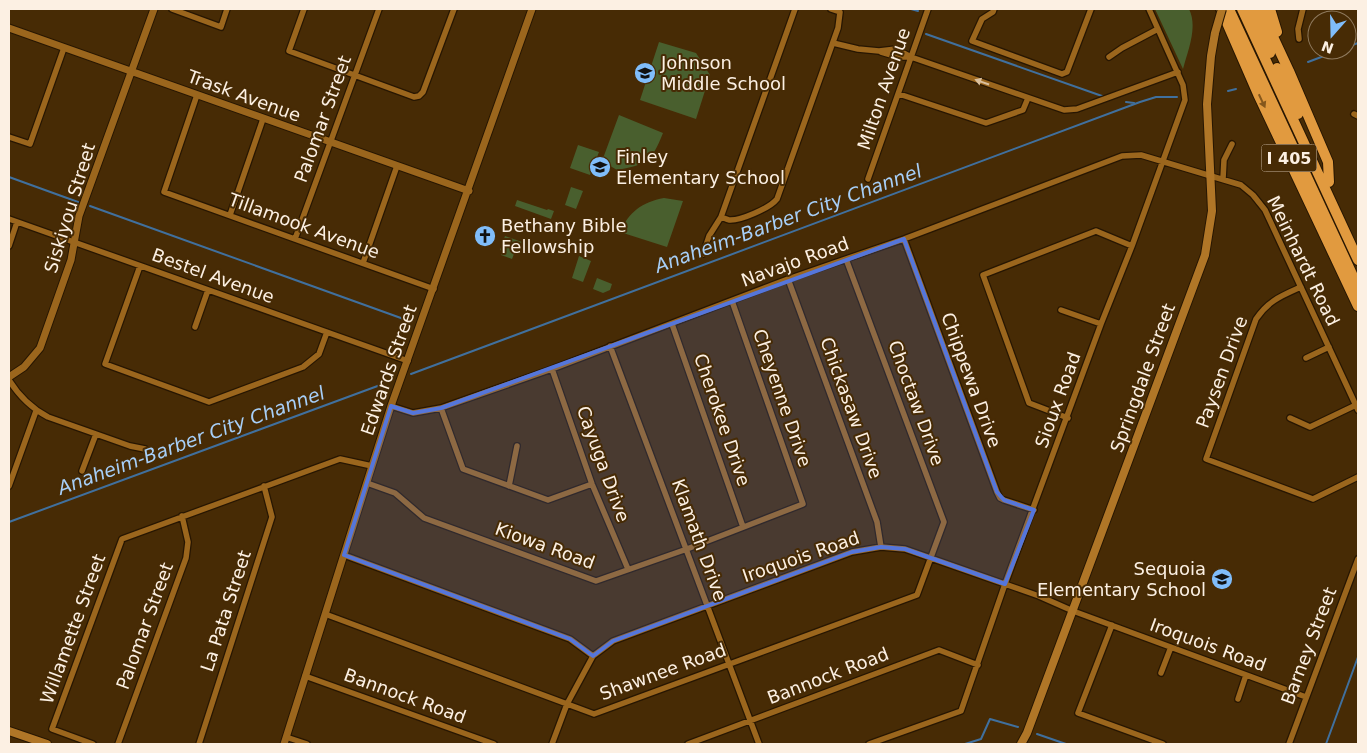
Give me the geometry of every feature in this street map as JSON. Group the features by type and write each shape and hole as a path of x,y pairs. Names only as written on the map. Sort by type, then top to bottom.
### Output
{"highway":[{"name":"I 405","path":"1221,9 1258,94 1358,306"},
{"path":"1229,9 1358,287"},
{"path":"1242,9 1358,260"},
{"name":"I 405","path":"1250,9 1358,244"},
{"path":"1260,9 1328,162 1329,182"},
{"path":"1270,9 1289,71"}],"main road":[{"name":"Springdale Street","path":"1021,744 1205,255 1211,220 1207,97 1211,56 1221,9"},
{"path":"9,731 47,744"}],"street":[{"name":"Siskiyou Street","path":"9,379 24,367 40,348 71,260 80,216 130,71 154,9"},
{"path":"172,9 221,27 227,9"},
{"path":"304,9 289,51 414,98 424,92 454,9"},
{"name":"Palomar Street","path":"296,239 379,9"},
{"name":"Edwards Street","path":"285,741 391,406 469,191 532,9"},
{"path":"703,254 709,236 721,217 795,9"},
{"path":"721,217 730,220 749,215 767,208 777,198 840,21 840,12 831,9"},
{"name":"Milton Avenue","path":"868,179 928,9"},
{"path":"994,9 993,12 982,18 972,41 1062,74 1066,72 1091,9"},
{"path":"833,42 858,49 896,50 911,57 1064,110 1077,109 1178,72 1148,9"},
{"path":"1299,39 1298,29 1303,9"},
{"name":"Trask Avenue","path":"9,28 469,191"},
{"path":"1109,57 1132,42 1158,29"},
{"path":"9,136 30,144 64,48"},
{"name":"Sioux Road","path":"869,744 961,711 1005,584 1185,100 1183,85 1178,72"},
{"path":"899,94 986,123 1023,110 1028,98"},
{"name":"Tillamook Avenue","path":"197,95 164,192 434,289"},
{"path":"230,215 264,119"},
{"path":"1223,179 1224,160 1232,144"},
{"name":"Navajo Road","path":"391,406 413,413 440,408 672,324 788,279 904,239 1122,156 1141,155 1210,177"},
{"path":"363,263 397,166"},
{"name":"Meinhardt Road","path":"1210,177 1240,185 1253,195 1265,210 1357,408"},
{"name":"Bestel Avenue","path":"9,219 408,360"},
{"path":"9,246 17,222"},
{"path":"1068,418 1029,403 983,275 1096,231 1132,246"},
{"name":"Chippewa Drive","path":"904,239 997,492 1000,498 1004,500 1034,510"},
{"name":"Choctaw Drive","path":"846,259 944,522 931,557"},
{"path":"140,266 106,364 209,402 303,367 318,354 327,332"},
{"name":"Chickasaw Drive","path":"788,279 877,522 881,547"},
{"name":"Paysen Drive","path":"1301,287 1273,300 1256,319 1206,459 1313,499 1358,477"},
{"path":"195,327 208,290"},
{"name":"Cheyenne Drive","path":"732,301 803,504"},
{"path":"1060,310 1101,324"},
{"name":"Cherokee Drive","path":"672,324 743,527"},
{"name":"Klamath Drive","path":"610,346 759,744"},
{"path":"1306,358 1329,347"},
{"name":"Cayuga Drive","path":"552,368 592,484 628,569"},
{"path":"9,379 24,400 36,411 130,446 145,449"},
{"path":"440,408 463,469 548,500 592,484"},
{"path":"1290,418 1310,428 1357,408"},
{"path":"9,486 36,411"},
{"path":"82,471 96,434"},
{"path":"509,486 517,446"},
{"path":"182,516 340,459 372,466"},
{"name":"Kiowa Road","path":"367,483 395,493 424,518 596,581 687,549 803,504"},
{"name":"La Pata Street","path":"200,744 272,517 264,486"},
{"name":"Palomar Street","path":"118,744 186,558 188,542 182,516"},
{"name":"Willamette Street","path":"93,744 52,729 122,539 182,516"},
{"name":"Iroquois Road","path":"593,656 613,641 852,552 881,547 905,549 931,557 1306,697"},
{"path":"344,555 570,639 593,656 567,704 552,744"},
{"name":"Shawnee Road","path":"325,614 594,714 917,595 931,557"},
{"name":"Barney Street","path":"1289,744 1358,559"},
{"path":"1112,625 1078,713 1163,744"},
{"path":"1161,673 1171,647"},
{"name":"Bannock Road","path":"688,744 938,650 978,665"},
{"path":"1238,699 1246,675"},
{"name":"Bannock Road","path":"306,676 494,744"},
{"path":"285,741 307,744"}],"highlighted area":[{"path":"904,239 997,492 1004,500 1034,510 1005,584 905,549 881,547 852,552 613,641 593,656 570,639 344,555 391,406 413,413 441,408"}],"green space":[{"path":"1155,9 1189,9 1193,23 1183,69"},
{"path":"659,42 696,53 710,75 696,119 640,100"},
{"path":"619,115 663,133 655,151 647,160 642,164 617,170 602,161"},
{"path":"578,145 599,152 590,175 570,168"},
{"path":"571,187 583,191 576,209 565,205"},
{"path":"664,198 683,201 667,247 620,232 637,209 649,202"},
{"path":"517,200 554,211 551,219 515,206"},
{"path":"505,236 522,242 518,255 514,254 512,259 501,255 502,251 500,250"},
{"path":"579,256 591,261 583,282 572,278"},
{"path":"597,278 612,284 610,290 603,293 593,289"}],"waterway":[{"path":"911,9 918,11"},
{"path":"926,34 1102,96"},
{"name":"Anaheim-Barber City Channel","path":"1308,62 1313,60"},
{"path":"1228,91 1236,89"},
{"name":"Anaheim-Barber City Channel","path":"411,374 1140,102 1156,97 1177,97"},
{"name":"Anaheim-Barber City Channel","path":"1126,102 1134,103"},
{"path":"9,177 78,202"},
{"path":"90,206 412,322"},
{"name":"Anaheim-Barber City Channel","path":"9,522 383,384"},
{"path":"1326,744 1358,657"},
{"path":"965,744 981,739 990,719 1018,727"},
{"path":"1037,734 1066,744"}],"place":[{"name":"Johnson Middle School","path":"645,73"},
{"name":"Finley Elementary School","path":"600,167"},
{"name":"Bethany Bible Fellowship","path":"485,236"},
{"name":"Sequoia Elementary School","path":"1222,579"}]}
